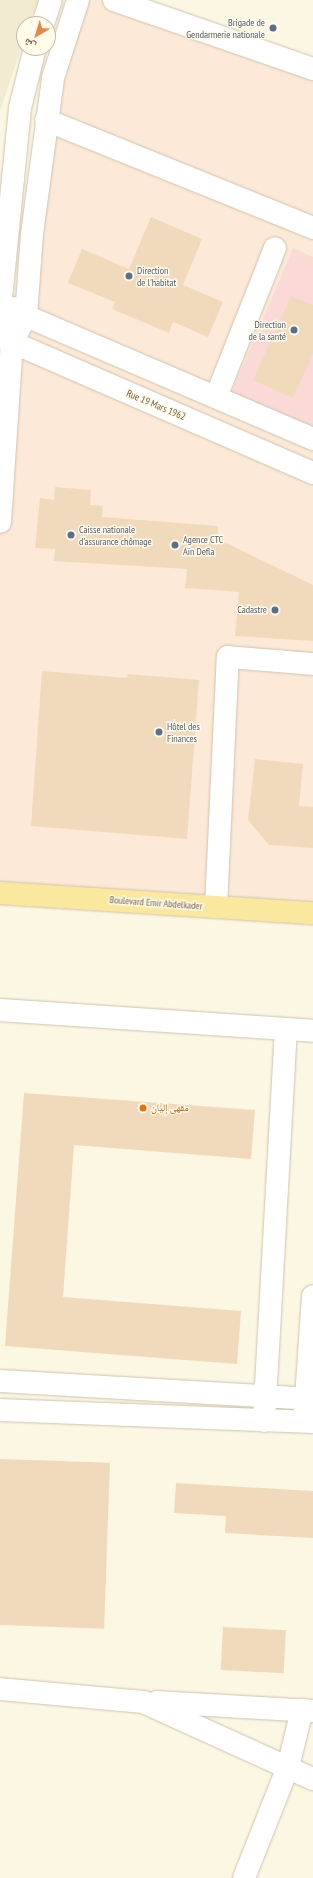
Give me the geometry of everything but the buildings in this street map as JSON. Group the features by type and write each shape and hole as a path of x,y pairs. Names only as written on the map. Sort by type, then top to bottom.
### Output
{"main road":[{"name":"Boulevard Emir Abdelkader","path":"0,893 313,913"}],"street":[{"path":"46,16 51,0"},
{"path":"6,340 26,316 32,234 46,120 53,78 78,0"},
{"path":"114,0 313,69"},
{"path":"0,522 6,340 1,299 8,167 20,108 33,56"},
{"path":"46,120 313,228"},
{"path":"216,397 275,248"},
{"path":"1,299 26,316 313,439"},
{"name":"Rue 19 Mars 1962","path":"6,340 313,473"},
{"path":"216,907 228,658 313,664"},
{"path":"0,1010 313,1032"},
{"path":"264,1420 286,1030"},
{"path":"0,1410 309,1422 313,1296"},
{"path":"0,1380 309,1399"},
{"path":"0,1689 143,1702 307,1711 288,1767 244,1878"},
{"path":"143,1702 313,1779"}],"shaded area":[{"path":"0,0 38,0 32,16 16,16 16,56 19,56 0,111"},
{"path":"78,0 114,0 313,69 313,913 0,893 0,522 32,234"},
{"path":"293,248 313,257 313,429 231,394"}],"place":[{"name":"Brigade de Gendarmerie nationale","path":"273,28"},
{"name":"Direction de l'habitat","path":"129,276"},
{"name":"Direction de la santé","path":"294,330"},
{"name":"Caisse nationale d'assurance chômage","path":"71,535"},
{"name":"Agence CTC Aïn Defla","path":"175,545"},
{"name":"Cadastre","path":"275,610"},
{"name":"Hôtel des Finances","path":"159,732"},
{"name":"مقهى إليان","path":"143,1108"}]}
